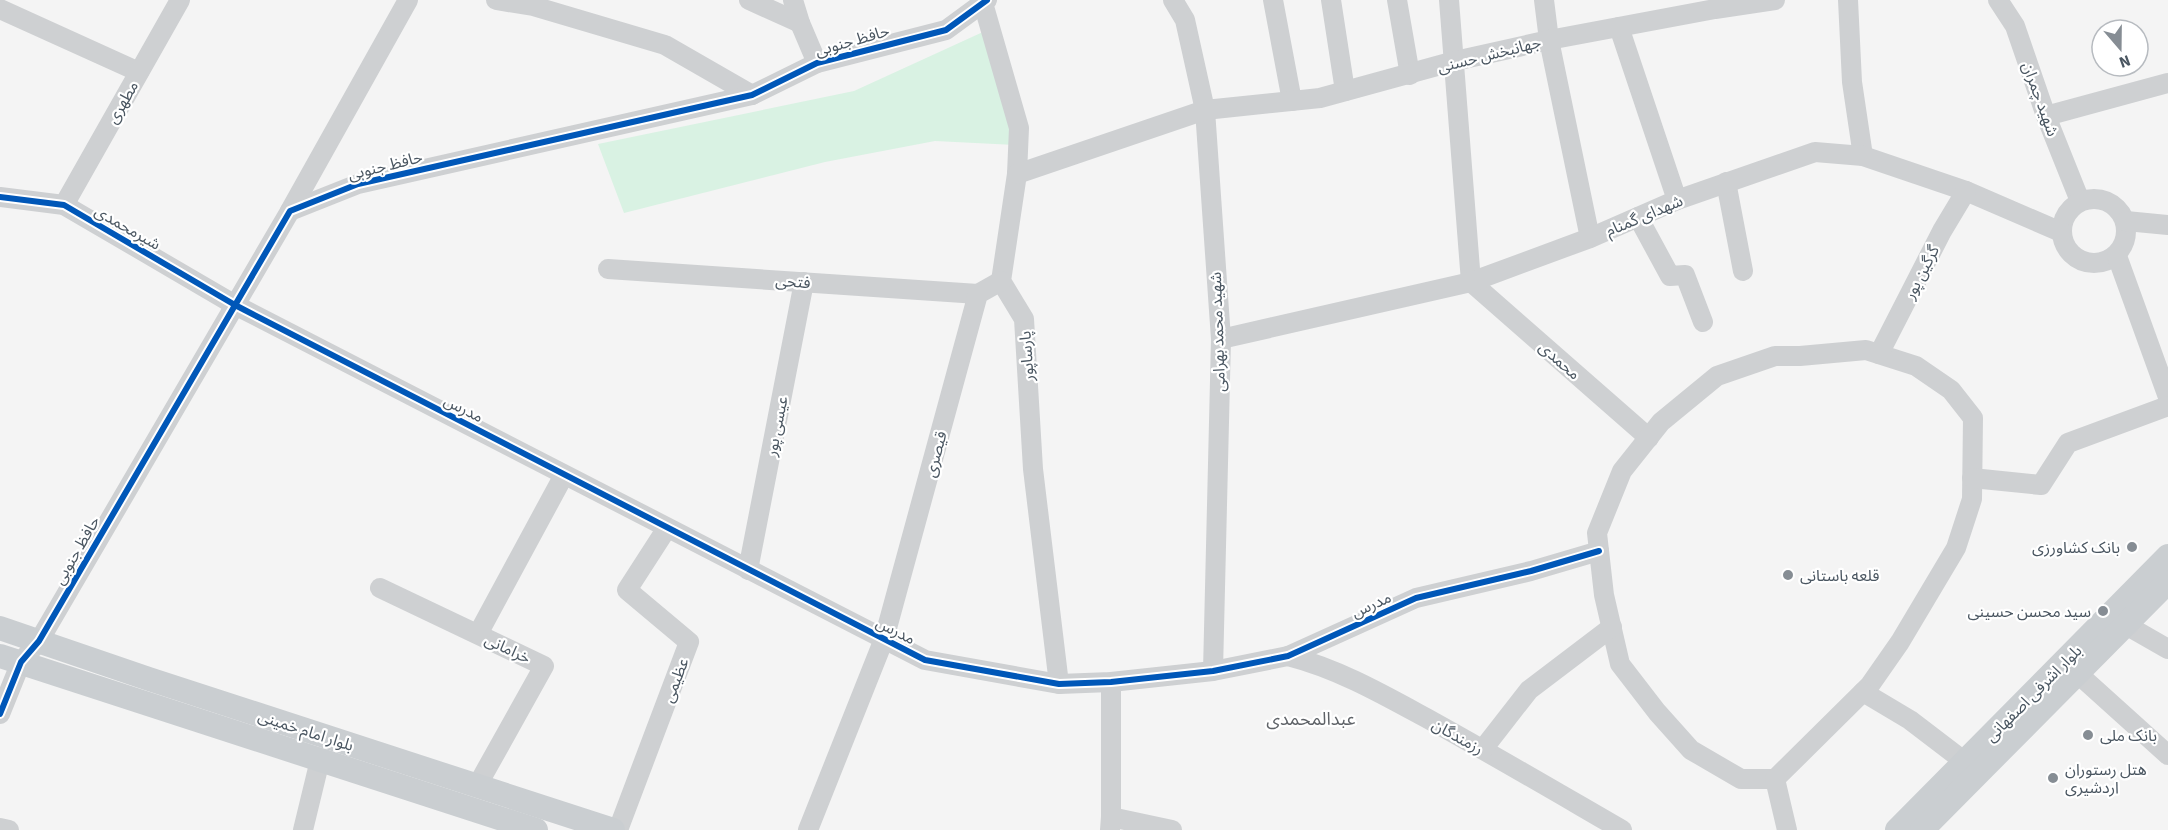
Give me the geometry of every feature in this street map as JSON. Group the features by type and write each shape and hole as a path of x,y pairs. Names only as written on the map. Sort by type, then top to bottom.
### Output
{"main road":[{"name":"بلوار اشرفی اصفهانی","path":"1897,830 2168,556"},
{"name":"بلوار اشرفی اصفهانی","path":"1926,829 2168,582"},
{"name":"بلوار امام خمینی","path":"0,628 613,830"},
{"name":"بلوار امام خمینی","path":"11,659 536,830"}],"street":[{"name":"مطهری","path":"64,205 180,0"},
{"path":"290,211 408,0"},
{"path":"496,0 533,6 665,45 752,95"},
{"path":"749,0 800,23"},
{"path":"794,0 800,23 817,63"},
{"name":"شهید محمد بهرامی","path":"1173,0 1185,20 1205,110 1221,339 1213,671"},
{"path":"1273,0 1292,101"},
{"path":"1331,0 1345,91"},
{"path":"1397,0 1410,75"},
{"path":"1449,0 1471,282"},
{"path":"1544,0 1549,40 1590,238"},
{"name":"جهانبخش حسنی","path":"1017,174 1205,110 1320,98 1455,61 1619,27 1714,4 1774,0"},
{"path":"1848,0 1852,82 1863,156"},
{"name":"شهید چمران","path":"1998,0 2015,26 2046,116 2080,201"},
{"path":"978,294 1001,281 1017,174 1019,128 985,1"},
{"name":"حافظ جنوبی","path":"0,714 11,659 39,641 290,211 358,184 752,95 817,63 946,30 985,1"},
{"path":"0,9 139,72"},
{"path":"1619,27 1677,200"},
{"path":"2046,116 2168,83"},
{"name":"شهدای گمنام","path":"1221,339 1471,282 1590,238 1677,200 1815,152 1863,156 1965,191 2061,232"},
{"path":"1726,182 1743,271"},
{"name":"گرگین پور","path":"1879,354 1965,191"},
{"name":"شیرمحمدی","path":"0,197 64,205 235,305"},
{"path":"2098,198 2116,206 2126,221 2126,240 2117,256 2100,264 2081,262 2067,250 2061,232 2066,214 2080,201 2098,198"},
{"path":"1638,218 1670,276 1684,274 1703,322"},
{"path":"2126,221 2168,225"},
{"path":"2117,256 2168,397"},
{"name":"فتحی","path":"608,269 978,294"},
{"name":"پارساپور","path":"1001,281 1024,319 1034,470 1059,684"},
{"name":"عیسی پور","path":"748,570 804,282"},
{"name":"محمدی","path":"1471,282 1648,438"},
{"name":"قیصری","path":"808,830 884,639 978,294"},
{"name":"مدرس","path":"235,305 925,660 1059,684 1111,682 1213,671 1288,656 1416,598 1531,571 1599,551"},
{"path":"1866,350 1879,354 1916,366 1925,372 1951,390 1973,418 1972,499 1956,548 1900,642 1870,685 1775,779 1741,779 1691,750 1657,712 1620,664 1604,595 1597,533 1622,471 1661,422 1718,376 1776,356 1866,350"},
{"path":"1972,478 2041,485 2068,442 2168,406"},
{"path":"478,634 564,475"},
{"name":"عظیمی","path":"618,830 689,642 627,590 668,528"},
{"name":"خرامانی","path":"380,588 544,666 477,786"},
{"path":"2126,625 2168,649"},
{"path":"1483,749 1529,690 1612,627"},
{"name":"رزمندگان","path":"1288,656 1318,664 1372,689 1483,749 1622,830"},
{"path":"2077,673 2168,756"},
{"path":"1111,682 1111,824 1172,830"},
{"path":"1863,692 1910,720 1965,762"},
{"path":"303,830 320,760"},
{"path":"1775,779 1787,830"},
{"path":"0,828 9,830"}],"green space":[{"path":"996,26 1015,145 935,141 825,162 624,213 598,144 854,91"}],"cycle path":[{"path":"0,714 21,662 39,641 290,211 358,184 752,95 817,63 946,30 987,0"},
{"path":"0,197 64,205 235,305 925,660 1059,684 1111,682 1213,671 1288,656 1416,598 1531,571 1599,551"}],"place":[{"name":"بانک کشاورزی","path":"2132,547"},
{"name":"قلعه باستانی","path":"1788,575"},
{"name":"سید محسن حسینی","path":"2103,611"},
{"name":"بانک ملی","path":"2088,735"},
{"name":"هتل رستوران اردشیری","path":"2053,778"}],"district":[{"name":"عبدالمحمدی","path":"1311,719"}]}
